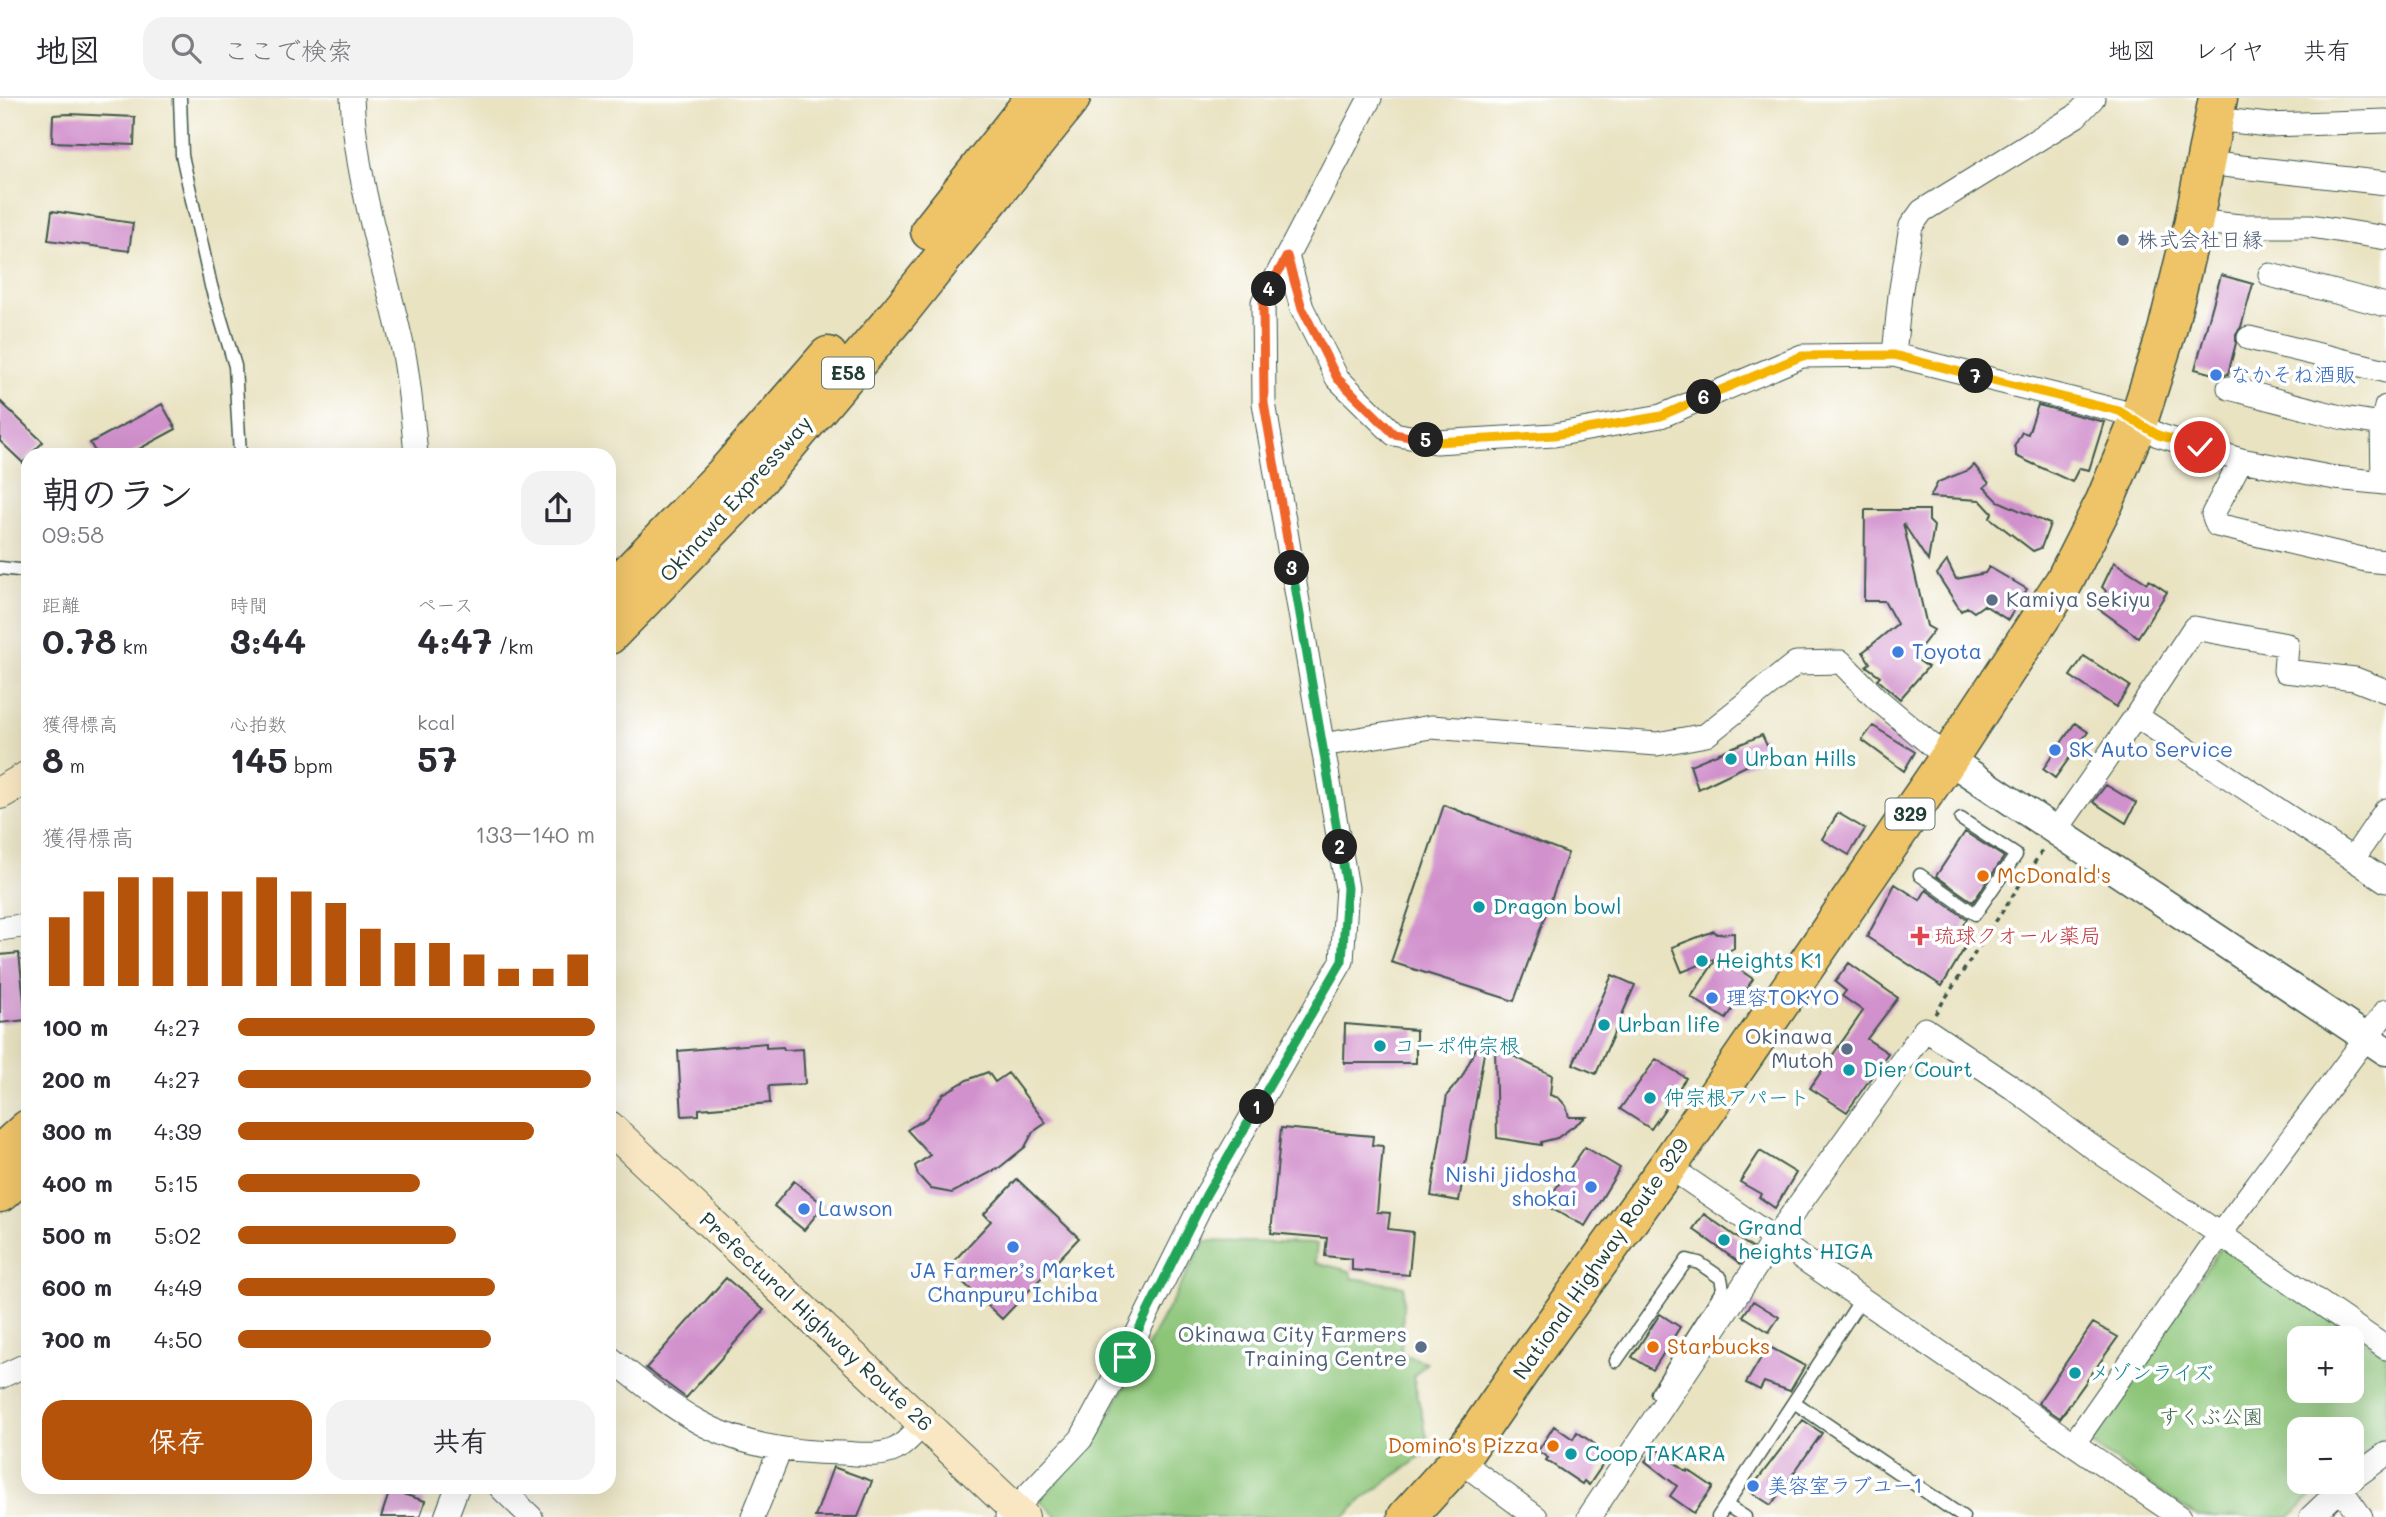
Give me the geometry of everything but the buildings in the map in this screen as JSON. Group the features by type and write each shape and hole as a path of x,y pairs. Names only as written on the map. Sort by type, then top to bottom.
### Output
{"highway":[{"name":"Okinawa Expressway","path":"616,587 725,474 870,307 1035,98"},
{"name":"Okinawa Expressway","path":"616,628 744,496 897,315 1071,98"},
{"name":"National Highway Route 329","path":"1407,1517 1459,1460 1668,1166 1948,759 2064,582 2105,501 2138,422 2167,331 2194,221 2216,109"},
{"path":"0,1154 21,1135"},
{"path":"0,1193 21,1174"}],"main road":[{"path":"0,793 21,781"},
{"name":"Prefectural Highway Route 26","path":"616,1134 924,1423 1015,1514"}],"street":[{"path":"352,98 353,125 365,198 404,356 415,448"},
{"path":"1015,1514 1080,1438 1125,1357 1206,1195 1342,961 1347,888 1264,403 1263,302 1370,98"},
{"path":"1894,355 1911,226 1922,211 2076,116 2093,98"},
{"path":"2216,109 2268,125 2386,121"},
{"path":"2205,163 2386,183"},
{"path":"2194,221 2240,226 2311,226 2386,238"},
{"path":"1287,256 1302,308 1337,378 1394,434 1436,442 1554,435 1661,416 1802,356 1894,355 2119,411 2158,435 2241,460 2335,478 2384,483 2384,416 2344,418 2229,388"},
{"path":"2270,275 2386,305"},
{"path":"2249,338 2386,371"},
{"path":"2241,460 2213,514 2217,525 2366,560 2386,562"},
{"path":"2055,832 2194,628 2287,645 2285,671 2355,679 2386,691"},
{"path":"1322,745 1431,727 1657,744 1706,736 1796,663 1841,662 1876,698 1948,759 2377,1045"},
{"path":"2136,716 2386,881"},
{"path":"2353,859 2386,810"},
{"path":"0,929 21,926"},
{"path":"2074,1443 2221,1233 2377,1045 2386,1011"},
{"path":"1589,1517 1775,1238 1925,1029 2386,1348"},
{"path":"1668,1166 2180,1517"},
{"path":"616,1362 666,1401 699,1422 780,1450 883,1453 897,1448 924,1423"},
{"path":"0,1377 21,1367"},
{"path":"753,1517 780,1450"},
{"path":"2364,1470 2386,1454"},
{"path":"1459,1460 1536,1517"},
{"path":"446,1517 455,1494"},
{"path":"507,1494 531,1517"},
{"path":"2311,1517 2335,1494"},
{"path":"2352,1494 2361,1517"}],"lane":[{"path":"180,98 182,156 211,286 235,366 240,448"},
{"path":"0,568 21,570"},
{"path":"1920,874 1975,914 2016,855 1961,819"},
{"path":"1616,1361 1688,1260 1699,1263 1721,1278 1723,1289 1657,1393"},
{"path":"1718,1517 1862,1298"},
{"path":"1794,1402 1963,1517"},
{"path":"1726,1505 1745,1517"}],"path":[{"path":"1925,1029 2055,832"}],"green space":[{"path":"1205,1241 1317,1244 1315,1262 1350,1271 1352,1278 1404,1286 1401,1354 1427,1362 1413,1377 1430,1450 1364,1498 1345,1517 1058,1517 1039,1499 1094,1443"},
{"name":"すくぶ公園","path":"2223,1245 2343,1326 2287,1326 2287,1403 2364,1403 2364,1340 2386,1355 2386,1437 2364,1454 2364,1417 2287,1417 2287,1494 2314,1494 2290,1517 2198,1517 2086,1441"}],"place":[{"name":"株式会社日縁","path":"2123,240"},
{"name":"なかそね酒販","path":"2216,375"},
{"name":"Kamiya Sekiyu","path":"1992,600"},
{"name":"Toyota","path":"1898,652"},
{"name":"SK Auto Service","path":"2055,750"},
{"name":"Urban Hills","path":"1731,759"},
{"name":"McDonald's","path":"1983,876"},
{"name":"Dragon bowl","path":"1479,907"},
{"name":"琉球クオール薬局","path":"1920,936"},
{"name":"Heights K1","path":"1702,961"},
{"name":"理容TOKYO","path":"1712,998"},
{"name":"Urban life","path":"1604,1025"},
{"name":"コーポ仲宗根","path":"1380,1046"},
{"name":"Okinawa Mutoh","path":"1847,1049"},
{"name":"Dier Court","path":"1849,1070"},
{"name":"仲宗根アパート","path":"1650,1098"},
{"name":"Nishi jidosha shokai","path":"1591,1187"},
{"name":"Lawson","path":"804,1209"},
{"name":"Grand heights HIGA","path":"1724,1240"},
{"name":"JA Farmer’s Market Chanpuru Ichiba","path":"1013,1247"},
{"name":"Okinawa City Farmers Training Centre","path":"1421,1347"},
{"name":"Starbucks","path":"1653,1347"},
{"name":"メゾンライズ","path":"2075,1373"},
{"name":"Domino's Pizza","path":"1553,1446"},
{"name":"Coop TAKARA","path":"1571,1454"},
{"name":"美容室ラブユー1","path":"1753,1486"}],"route":[{"path":"1125,1357 1206,1195 1342,961 1347,888 1264,403 1263,302 1287,256 1302,308 1337,378 1394,434 1436,442 1554,435 1661,416 1802,356 1894,355 2119,411 2158,435 2200,447"}]}
